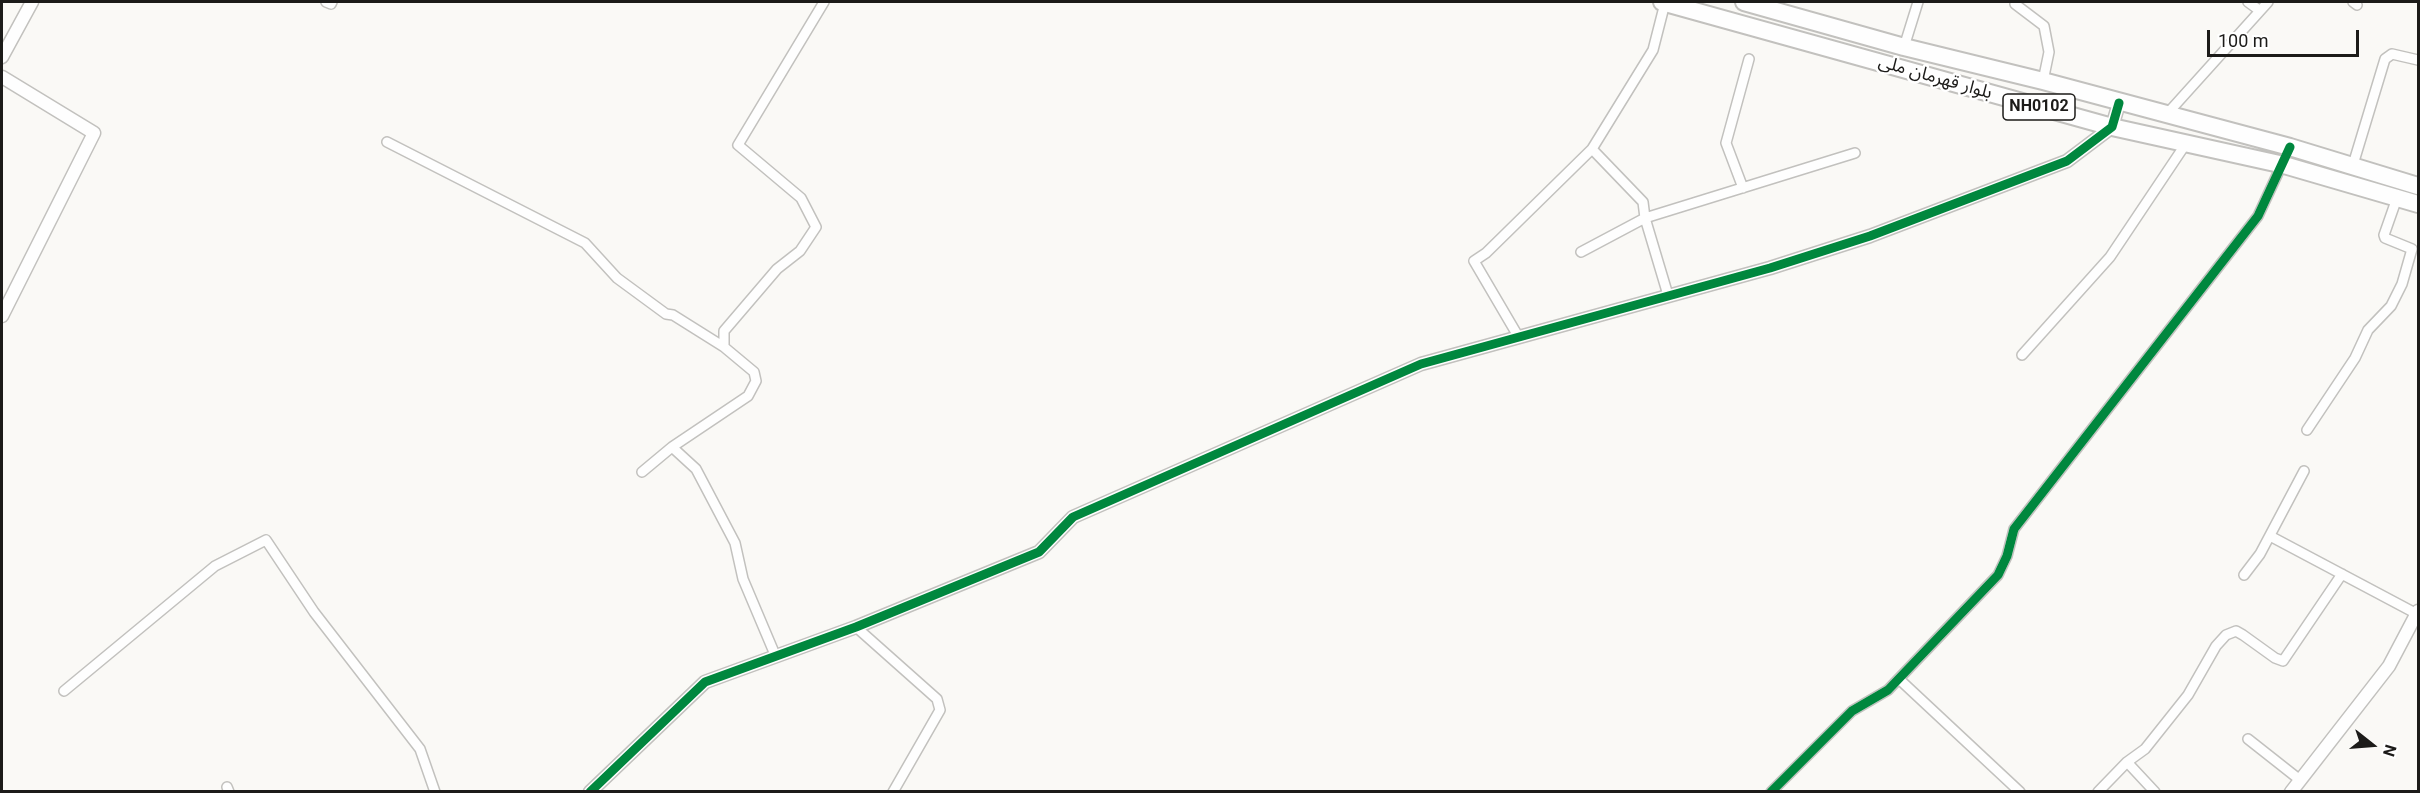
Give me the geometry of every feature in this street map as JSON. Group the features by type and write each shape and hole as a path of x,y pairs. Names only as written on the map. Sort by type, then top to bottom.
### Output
{"highway":[{"name":"بلوار قهرمان ملی","path":"1664,2 2112,127 2185,145 2284,165 2418,204"},
{"name":"بلوار قهرمان ملی","path":"1744,2 1904,47 2043,81 2290,147 2352,168 2418,186"}],"street":[{"path":"2,57 32,2"},
{"path":"326,2 331,4 332,2"},
{"path":"724,346 724,331 777,269 800,251 816,227 801,198 738,145 824,2"},
{"path":"1518,336 1474,261 1486,253 1592,149 1653,50 1664,2"},
{"path":"1904,47 1918,2"},
{"path":"2248,2 2259,10"},
{"path":"2166,114 2268,2"},
{"path":"2016,3 2044,26 2049,52 2043,81"},
{"path":"2352,168 2385,59 2392,54 2418,60"},
{"path":"1743,188 1726,143 1749,59"},
{"path":"2,77 94,133 2,316"},
{"path":"590,792 705,682 856,627 1039,552 1073,517 1421,364 1770,268 1870,236 2067,161 2112,127 2119,103"},
{"path":"387,142 585,243 617,278 666,314 673,315 707,338 724,346 754,372 756,381 748,396 672,447 642,472"},
{"path":"2022,355 2110,257 2185,145"},
{"path":"1771,792 1852,711 1888,690 1998,575 2007,556 2014,529 2258,216 2284,165 2290,147"},
{"path":"1592,149 1643,202 1645,218 1668,295"},
{"path":"1581,252 1645,218 1855,153"},
{"path":"2307,430 2355,358 2368,330 2391,306 2402,284 2412,249 2385,238 2384,235 2397,198"},
{"path":"672,447 696,469 735,543 743,579 762,630 776,657"},
{"path":"2244,575 2270,536 2304,471"},
{"path":"2270,536 2418,612 2389,666 2291,792"},
{"path":"64,691 215,566 266,540 314,612 420,749 435,792"},
{"path":"2098,792 2127,762 2145,749 2188,695 2216,646 2226,635 2236,631 2283,661 2342,574"},
{"path":"856,627 937,699 940,710 893,792"},
{"path":"1899,679 2020,792"},
{"path":"2248,739 2300,780"},
{"path":"2127,762 2155,792"}],"cycle path":[{"path":"590,792 705,682 856,627 1039,552 1073,517 1421,364 1770,268 1870,236 2067,161 2112,127 2119,103"},
{"path":"1771,792 1852,711 1888,690 1998,575 2007,556 2014,529 2258,216 2290,147"}]}
